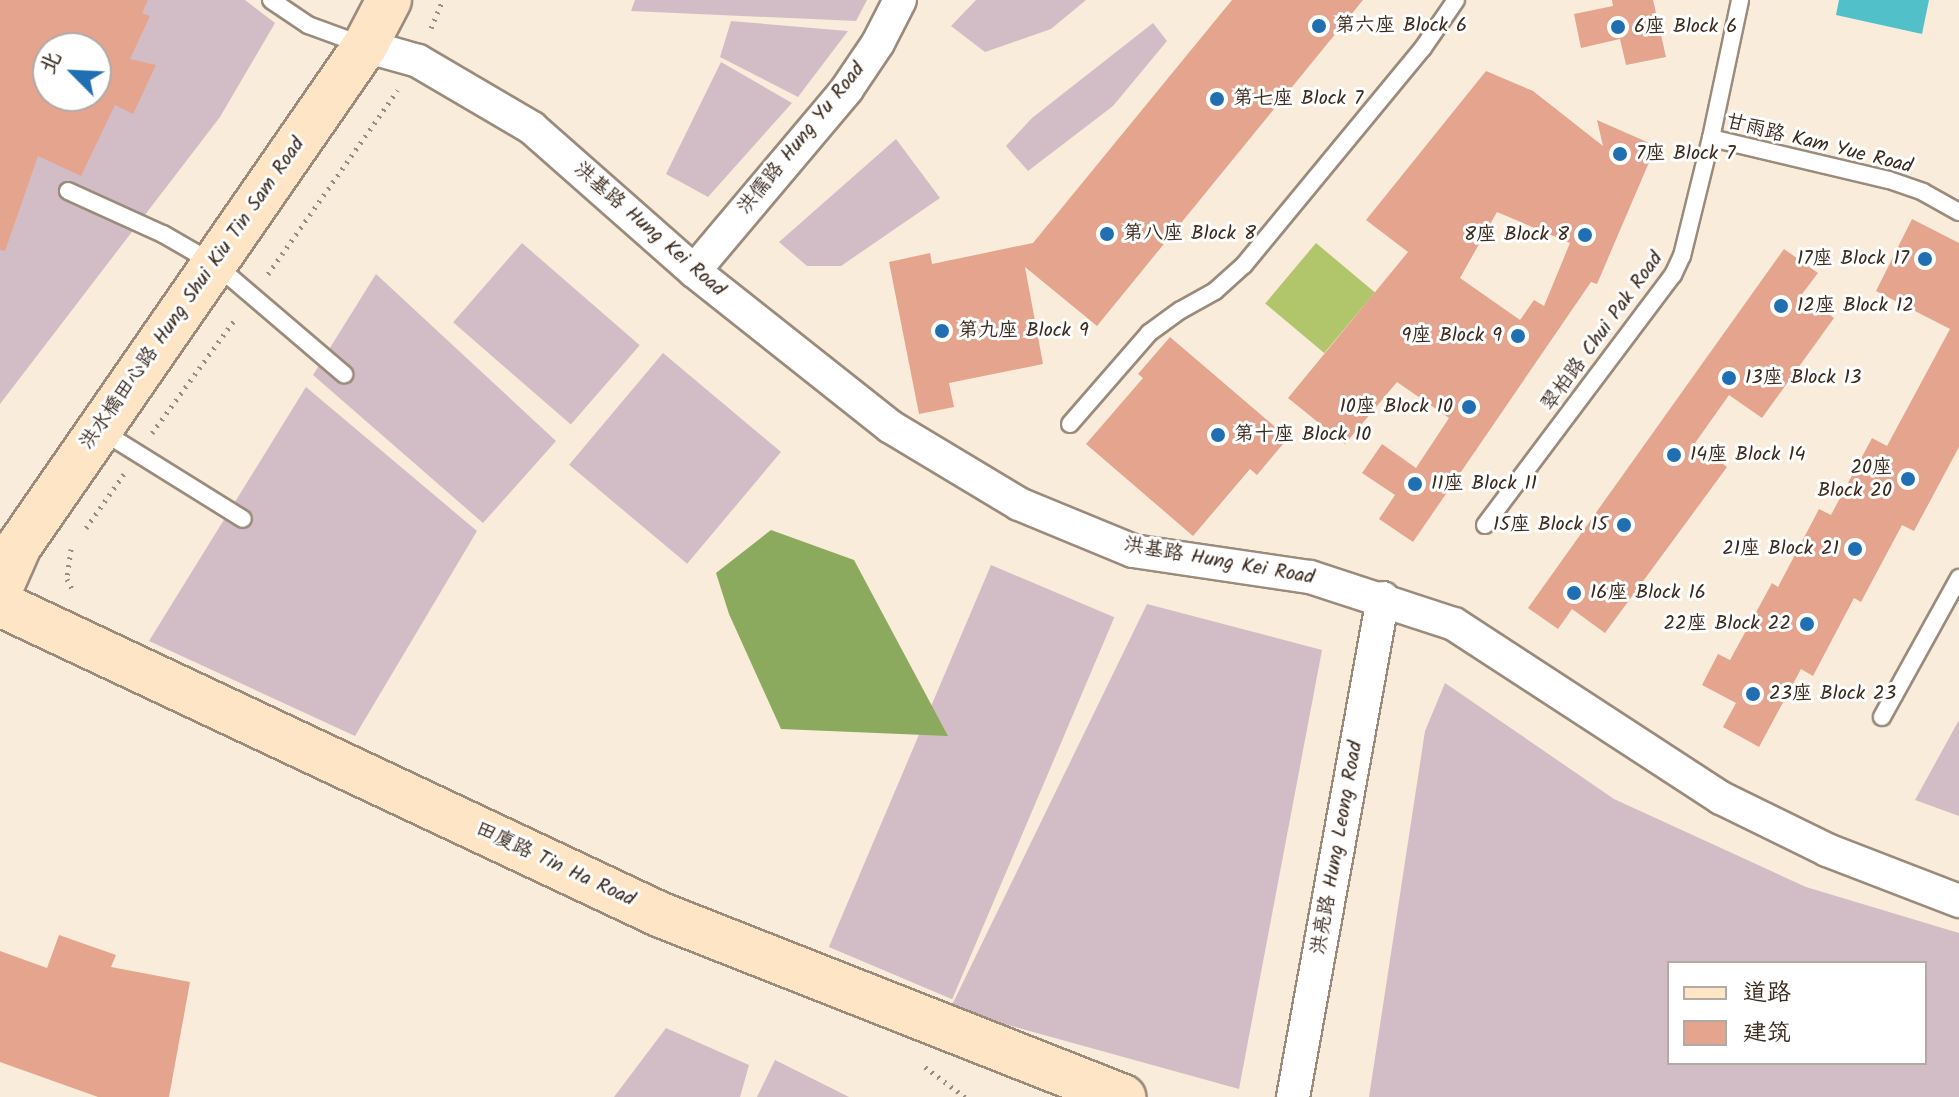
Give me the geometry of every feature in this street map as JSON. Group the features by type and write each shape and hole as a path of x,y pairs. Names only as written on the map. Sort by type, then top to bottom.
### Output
{"street":[{"name":"洪水橋田心路 Hung Shui Kiu Tin Sam Road","path":"0,589 19,546 365,46 389,0"},
{"name":"洪儒路 Hung Yu Road","path":"694,271 847,89 878,43 900,0"},
{"name":"洪基路 Hung Kei Road","path":"365,46 418,61 532,128 694,271 891,427 1019,504 1133,551 1310,577 1383,598 1454,624 1721,798 1827,850 1959,901"},
{"name":"洪亮路 Hung Leong Road","path":"1293,1097 1383,598"},
{"name":"田廈路 Tin Ha Road","path":"0,604 661,915 1124,1097"}],"lane":[{"path":"271,0 308,25 365,46"},
{"path":"1070,424 1149,333 1215,291 1244,265 1423,48 1456,0"},
{"name":"翠柏路 Chui Pak Road","path":"1485,525 1673,275 1682,256 1711,138 1740,0"},
{"name":"甘雨路 Kam Yue Road","path":"1711,138 1889,180 1923,192 1959,212"},
{"path":"68,191 163,234 215,264 344,374"},
{"path":"99,429 243,519"},
{"path":"1882,717 1959,578"}],"path":[{"path":"105,654 67,579 68,552 418,61 443,0"},
{"path":"925,1067 965,1097"}],"shaded area":[{"path":"0,0 245,0 275,23 220,117 0,404"},
{"path":"635,0 867,0 856,21 631,11"},
{"path":"976,0 1086,0 1051,29 985,52 951,26"},
{"path":"731,21 848,31 798,97 720,57"},
{"path":"1153,23 1167,41 1113,106 1028,171 1006,146 1032,118"},
{"path":"721,62 792,103 708,197 666,174"},
{"path":"896,139 940,198 841,266 807,266 779,242"},
{"path":"522,243 640,345 571,425 453,322"},
{"path":"376,274 556,441 483,523 313,375"},
{"path":"663,353 781,452 687,564 569,465"},
{"path":"306,387 477,531 355,736 149,641"},
{"path":"991,565 1114,617 952,999 829,947"},
{"path":"1147,604 1322,650 1239,1089 950,1009"},
{"path":"1445,683 1614,799 1806,887 1959,933 1959,1097 1369,1097 1425,731"},
{"path":"1959,720 1959,816 1915,800"},
{"path":"666,1028 749,1065 740,1097 614,1097"},
{"path":"775,1060 849,1097 757,1097"}],"green space":[{"path":"1316,243 1375,292 1324,353 1265,304"},
{"path":"771,530 854,560 948,736 781,729 729,614 716,573"}],"water":[{"path":"1839,0 1929,0 1922,34 1836,15"}],"building":[{"path":"0,0 148,0 142,13 150,16 130,59 156,65 133,114 115,105 112,111 112,32 32,32 32,112 112,112 81,176 38,156 5,251 0,250"},
{"path":"1232,0 1363,0 1097,326 1025,267 1043,364 949,383 954,407 919,414 889,262 930,253 932,264 1033,243"},
{"name":"6座 Block 6","path":"1612,0 1653,0 1666,57 1626,65 1620,39 1581,48 1574,14 1613,6"},
{"path":"1486,71 1533,91 1603,146 1597,120 1656,146 1597,284 1591,282 1413,542 1379,519 1395,495 1362,473 1382,444 1416,468 1449,418 1397,382 1345,444 1288,398 1408,252 1366,220","holes":["1497,212 1570,243 1544,306 1534,300 1520,320 1460,278"]},
{"path":"1912,219 1959,243 1959,447 1914,531 1902,525 1861,602 1854,598 1813,676 1801,669 1759,747 1723,727 1736,703 1702,685 1718,654 1730,660 1772,583 1778,587 1819,509 1831,515 1872,438 1887,446 1950,329 1876,291"},
{"path":"1784,249 1818,273 1802,294 1834,318 1762,418 1729,395 1695,443 1727,467 1605,633 1572,609 1558,629 1528,608"},
{"name":"第十座 Block 10","path":"1170,337 1288,438 1257,475 1250,469 1193,536 1086,444 1143,378 1138,374"},
{"path":"59,935 116,955 111,967 190,982 169,1097 98,1097 0,1062 0,951 47,968"}],"place":[{"name":"第六座 Block 6","path":"1319,26"},
{"name":"6座 Block 6","path":"1618,27"},
{"name":"第七座 Block 7","path":"1217,99"},
{"name":"7座 Block 7","path":"1620,154"},
{"name":"第八座 Block 8","path":"1107,234"},
{"name":"8座 Block 8","path":"1585,235"},
{"name":"17座 Block 17","path":"1925,259"},
{"name":"12座 Block 12","path":"1781,306"},
{"name":"第九座 Block 9","path":"942,331"},
{"name":"9座 Block 9","path":"1518,336"},
{"name":"13座 Block 13","path":"1729,378"},
{"name":"10座 Block 10","path":"1469,407"},
{"name":"第十座 Block 10","path":"1218,435"},
{"name":"14座 Block 14","path":"1674,455"},
{"name":"20座 Block 20","path":"1908,479"},
{"name":"11座 Block 11","path":"1415,484"},
{"name":"15座 Block 15","path":"1624,525"},
{"name":"21座 Block 21","path":"1855,549"},
{"name":"16座 Block 16","path":"1574,593"},
{"name":"22座 Block 22","path":"1807,624"},
{"name":"23座 Block 23","path":"1753,694"}]}
